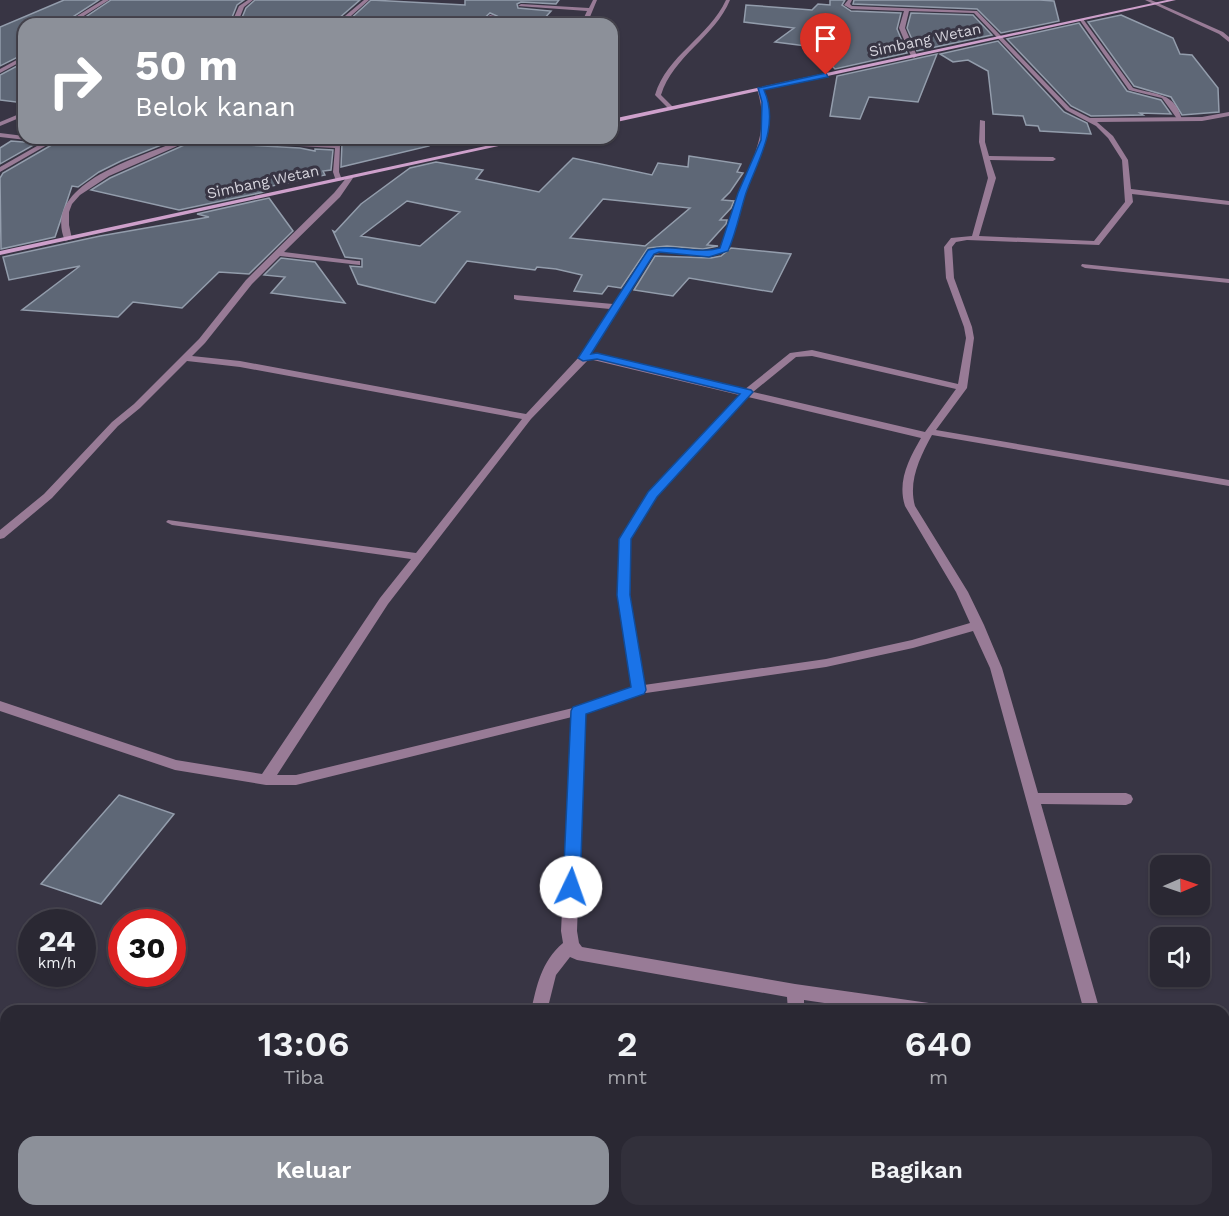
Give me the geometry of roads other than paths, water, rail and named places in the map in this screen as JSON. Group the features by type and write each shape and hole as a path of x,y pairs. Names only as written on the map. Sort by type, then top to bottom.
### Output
{"street":[{"path":"78,18 107,0"},
{"path":"237,18 242,6 251,0"},
{"path":"346,18 367,0"},
{"path":"587,18 595,0"},
{"path":"671,108 660,97 660,85 695,40 725,8 728,0"},
{"path":"850,0 847,5 851,7 974,11 1068,109 1098,125 1121,149 1128,170 1129,202 1089,258"},
{"name":"Simbang Wetan","path":"618,120 1001,38 1150,2 1174,0"},
{"path":"1150,2 1221,33 1229,40"},
{"path":"521,6 591,10"},
{"path":"907,9 902,21 902,31 914,56"},
{"path":"0,71 18,61"},
{"path":"266,780 384,601 528,417 583,358 651,252 659,250 709,254 724,249 742,193 764,140 766,102 760,89"},
{"path":"1089,120 1209,119 1229,114"},
{"path":"2,122 18,116"},
{"path":"975,238 992,178 982,142 981,122"},
{"path":"0,135 18,137"},
{"path":"0,170 45,144"},
{"path":"68,238 63,224 69,203 86,187 136,161 177,144"},
{"path":"301,144 338,146 336,172 338,180"},
{"name":"Simbang Wetan","path":"0,253 505,144"},
{"path":"987,158 1053,159"},
{"path":"0,536 48,496 115,424 137,406 202,341 249,282 337,195 349,178"},
{"path":"1128,190 1229,203"},
{"path":"1090,1005 996,668 962,592 910,506 906,493 915,458 928,434 962,388 970,334 950,278 948,247 954,240 975,238 1229,281"},
{"path":"277,253 357,263"},
{"path":"517,297 616,307"},
{"path":"638,690 624,595 625,539 652,495 747,392 793,355 800,353 812,353 962,388"},
{"path":"583,358 597,356 846,418 928,434 1229,483"},
{"path":"185,358 240,364 528,417"},
{"path":"172,522 418,557"},
{"path":"0,706 175,765 266,780 296,780 579,711 638,690 826,663 914,644 978,625"},
{"path":"579,711 569,931 571,946 577,953 889,1005"},
{"path":"1033,798 1126,799"},
{"path":"540,1005 547,974 555,959 571,946"},
{"path":"795,991 796,1005"}],"lane":[{"path":"1081,20 1131,89 1163,95 1180,119"}]}
